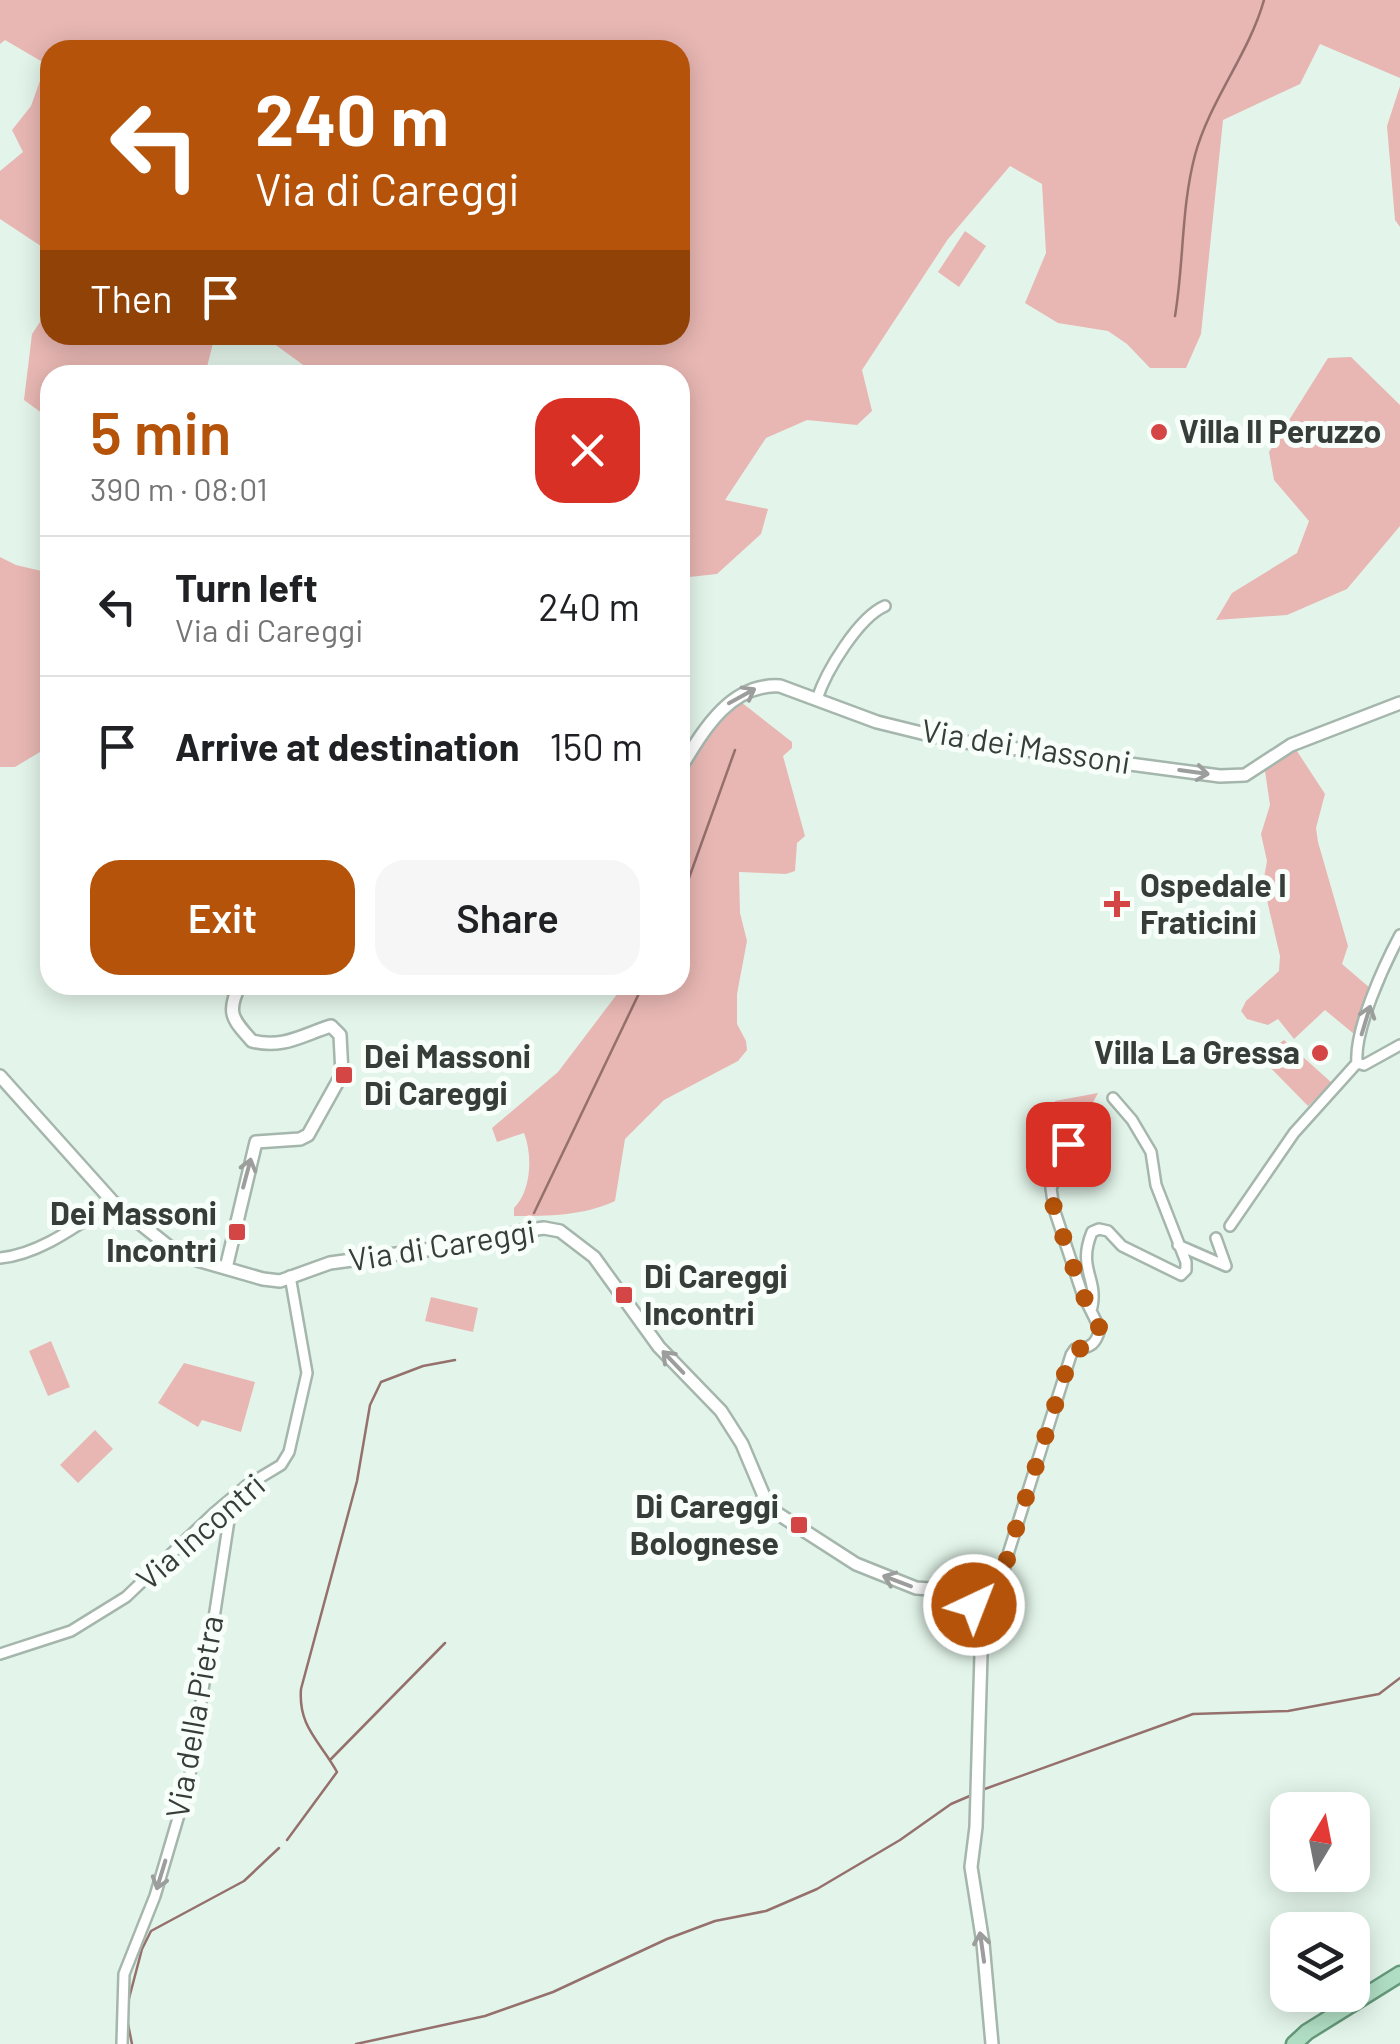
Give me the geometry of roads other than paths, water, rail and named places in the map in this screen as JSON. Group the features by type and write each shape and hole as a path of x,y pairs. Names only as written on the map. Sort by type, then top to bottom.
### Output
{"main road":[{"path":"1294,2044 1400,1974"}],"street":[{"path":"818,699 836,659 874,610 886,606"},
{"name":"Via dei Massoni","path":"690,752 726,705 764,685 780,686 877,722 950,740 1220,776 1245,775 1292,745 1400,703"},
{"path":"1230,1226 1294,1133 1357,1063 1381,971 1400,934"},
{"path":"226,1268 256,1142 308,1135 343,1067 340,1035 331,1026 290,1043 275,1045 252,1040 232,1014 230,1003 234,995"},
{"path":"1357,1063 1364,1064 1400,1045"},
{"name":"Via di Careggi","path":"0,1076 113,1202 172,1249 263,1279 280,1281 330,1263 477,1243 544,1228 560,1231 594,1257 646,1331 720,1410 742,1444 769,1508 856,1564 916,1588 958,1590 967,1594 974,1605"},
{"path":"1092,1308 1095,1292 1085,1266 1092,1232 1108,1231 1122,1246 1181,1274 1186,1270 1156,1184 1151,1152 1113,1098"},
{"path":"992,2044 983,1943 970,1867 981,1724 980,1628 974,1605 987,1606 1000,1590 1071,1355 1075,1349 1096,1342 1100,1329 1082,1293 1052,1199 1051,1188 1071,1149 1059,1140 1033,1148"},
{"path":"0,1258 16,1256 64,1234 113,1202"},
{"path":"1178,1245 1226,1266 1216,1238"},
{"name":"Via Incontri","path":"0,1654 71,1631 126,1598 246,1486 281,1464 289,1452 308,1372 290,1276"},
{"name":"Via della Pietra","path":"122,2044 124,1974 155,1896 189,1781 230,1507 227,1503"}],"waterway":[{"path":"1175,316 1187,195 1195,155 1264,0"},
{"path":"690,875 735,750"},
{"path":"534,1213 638,995"},
{"path":"287,1840 337,1772 307,1724 301,1689 357,1481 370,1405 381,1382 423,1366 455,1360"},
{"path":"331,1759 445,1643"},
{"path":"982,1790 1193,1714 1288,1711 1379,1694 1400,1678"},
{"path":"356,2044 485,2016 553,1992 715,1921 766,1911 817,1889 900,1840 951,1804 972,1795"},
{"path":"127,2006 142,1949 151,1931 244,1881 279,1848"},
{"path":"127,2019 132,2044"}],"place":[{"name":"Villa Il Peruzzo","path":"1159,432"},
{"name":"Ospedale I Fraticini","path":"1117,904"},
{"name":"Villa La Gressa","path":"1320,1053"},
{"name":"Dei Massoni Di Careggi","path":"344,1075"},
{"name":"Dei Massoni Incontri","path":"237,1232"},
{"name":"Di Careggi Incontri","path":"624,1295"},
{"name":"Di Careggi Bolognese","path":"799,1525"}]}
